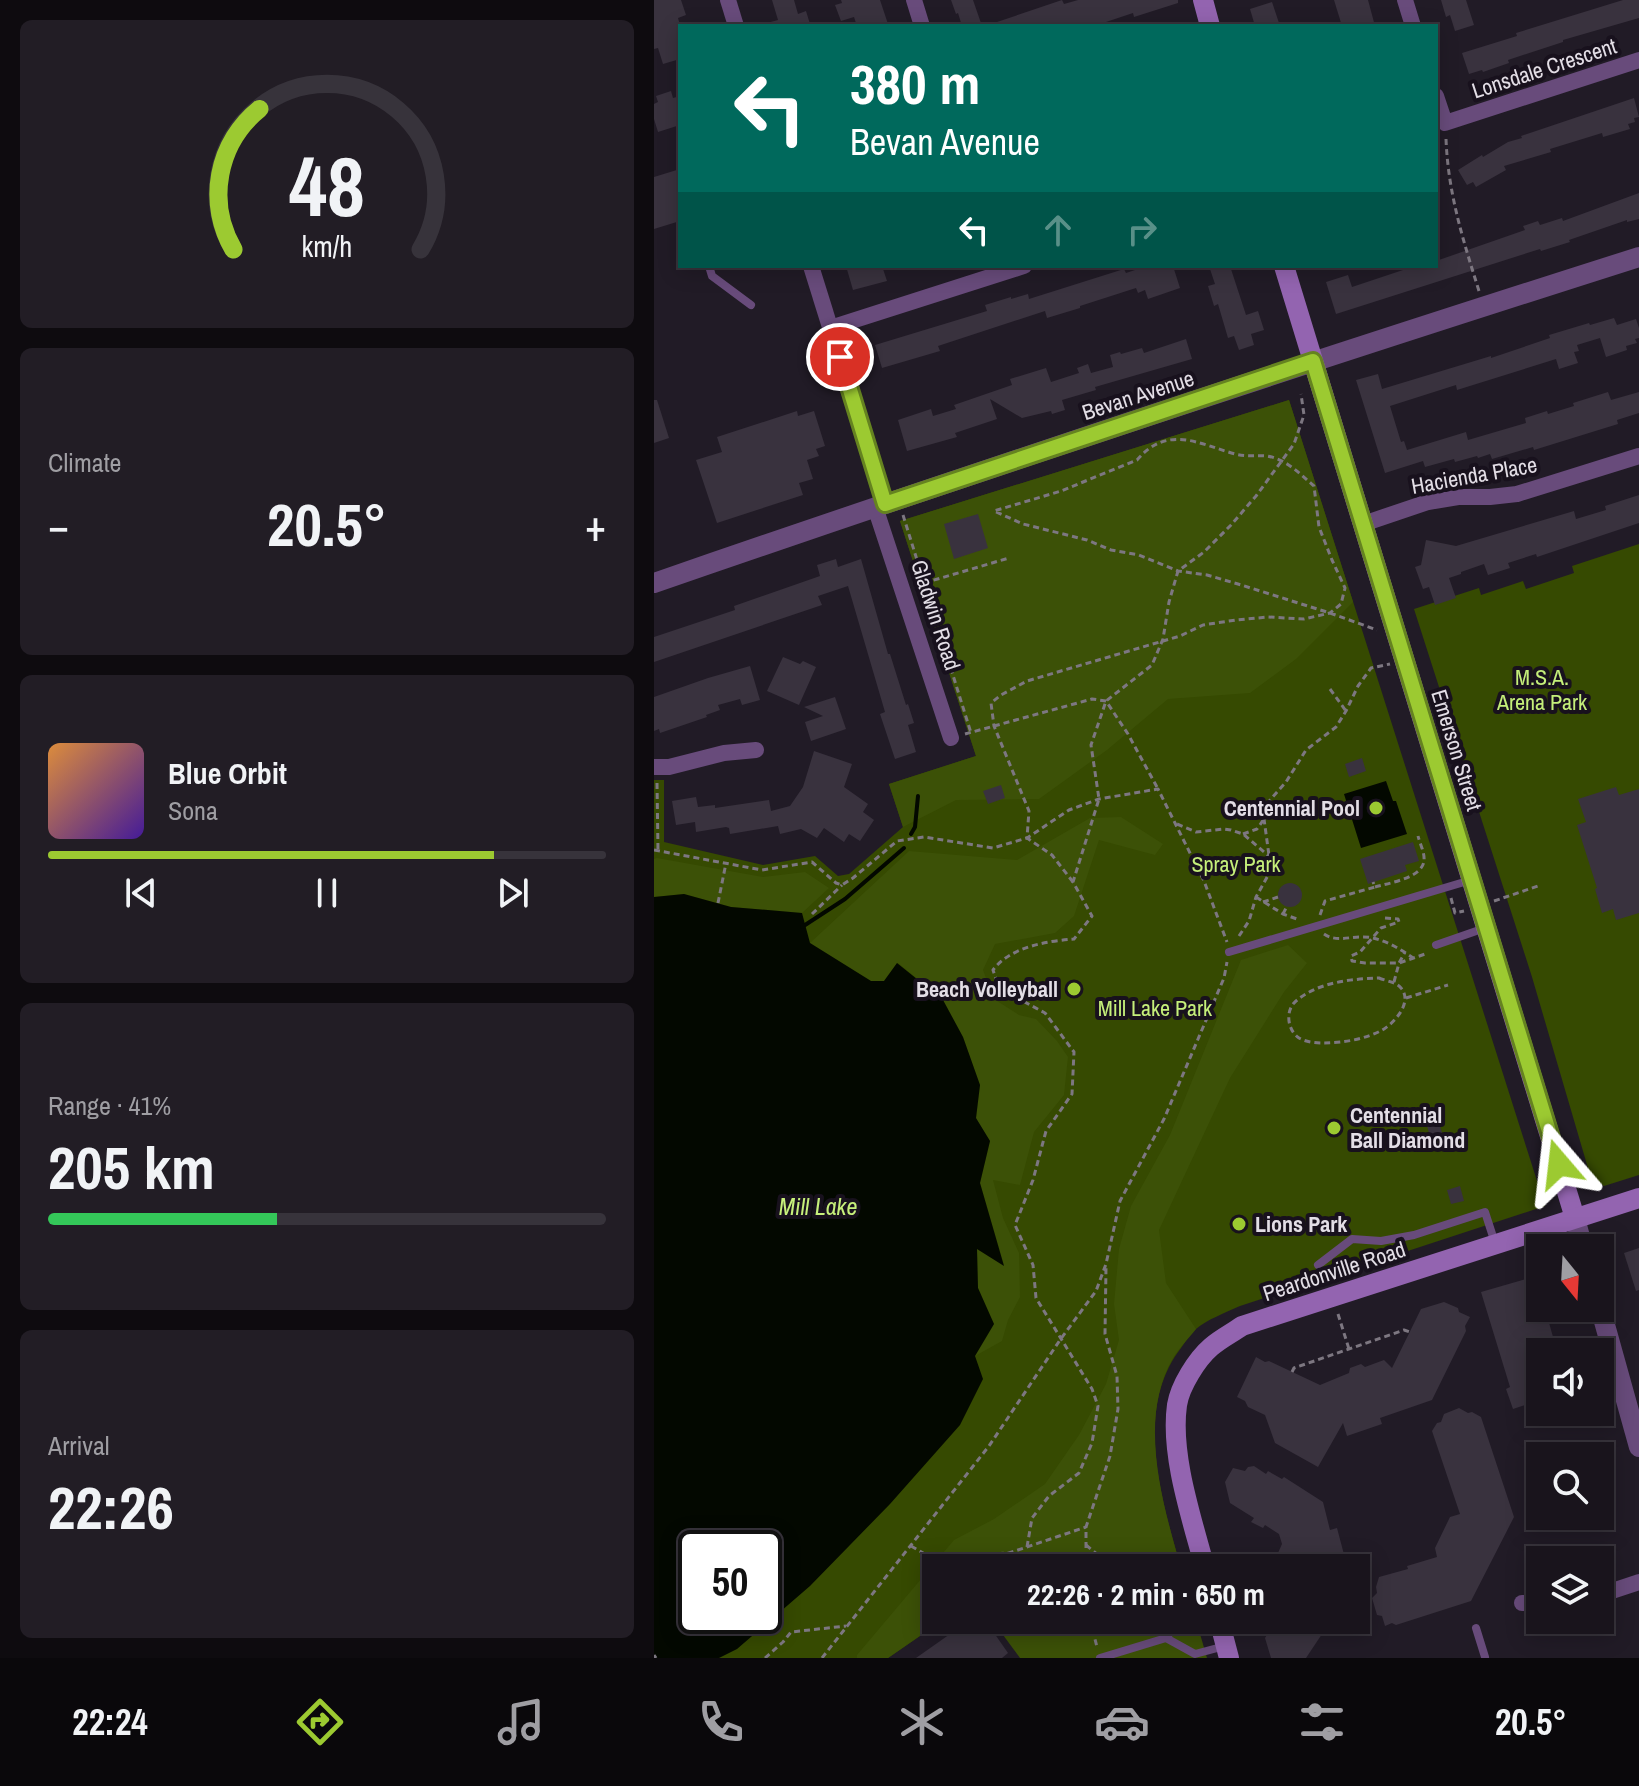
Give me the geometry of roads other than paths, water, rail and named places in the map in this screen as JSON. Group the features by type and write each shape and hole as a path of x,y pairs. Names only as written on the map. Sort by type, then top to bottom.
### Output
{"main road":[{"path":"1203,0 1209,24"},
{"name":"Emerson Street","path":"1285,268 1575,1218"},
{"name":"Peardonville Road","path":"1201,1554 1175,1439 1178,1401 1191,1370 1210,1347 1242,1326 1639,1198"}],"street":[{"path":"728,0 735,24"},
{"path":"914,0 921,24"},
{"path":"1405,0 1412,24"},
{"name":"Lonsdale Crescent","path":"1438,102 1445,123 1639,60"},
{"name":"Bevan Avenue","path":"654,583 1313,361 1639,257"},
{"name":"Gladwin Road","path":"812,268 886,503 951,738"},
{"path":"830,328 1018,268"},
{"name":"Hacienda Place","path":"1363,524 1428,502 1517,494 1639,456"},
{"path":"655,767 756,750"},
{"name":"Emerson Street","path":"1575,1218 1579,1234"},
{"path":"1606,1322 1632,1391 1639,1447"},
{"path":"1614,1590 1639,1582"}],"lane":[{"path":"710,268 712,276 751,305"},
{"path":"1229,952 1472,880"},
{"path":"1437,948 1486,928"},
{"path":"1318,1265 1352,1239 1381,1241 1414,1235 1485,1212 1496,1244"},
{"path":"1476,1628 1485,1657"},
{"path":"1100,1658 1166,1638 1169,1634"},
{"path":"1166,1638 1195,1654 1228,1652"}],"water":[{"path":"1386,781 1407,834 1361,848 1344,794"},
{"name":"Mill Lake","path":"684,894 731,907 802,913 810,943 871,981 884,981 897,963 943,1000 963,1037 980,1085 976,1118 990,1141 980,1183 1004,1266 977,1249 978,1288 994,1324 975,1356 983,1379 960,1425 890,1504 782,1610 782,1530 678,1530 678,1634 754,1634 737,1649 719,1658 654,1658 654,897"}],"waterway":[{"path":"911,834 915,827 918,796"},
{"path":"802,927 845,899 904,848"}],"place":[{"name":"Centennial Pool","path":"1376,808"},
{"name":"Beach Volleyball","path":"1074,989"},
{"name":"Centennial Ball Diamond","path":"1334,1128"},
{"name":"Lions Park","path":"1239,1224"}],"park label":[{"name":"M.S.A. Arena Park","path":"1542,690"},
{"name":"Spray Park","path":"1236,864"},
{"name":"Mill Lake Park","path":"1155,1008"}]}
